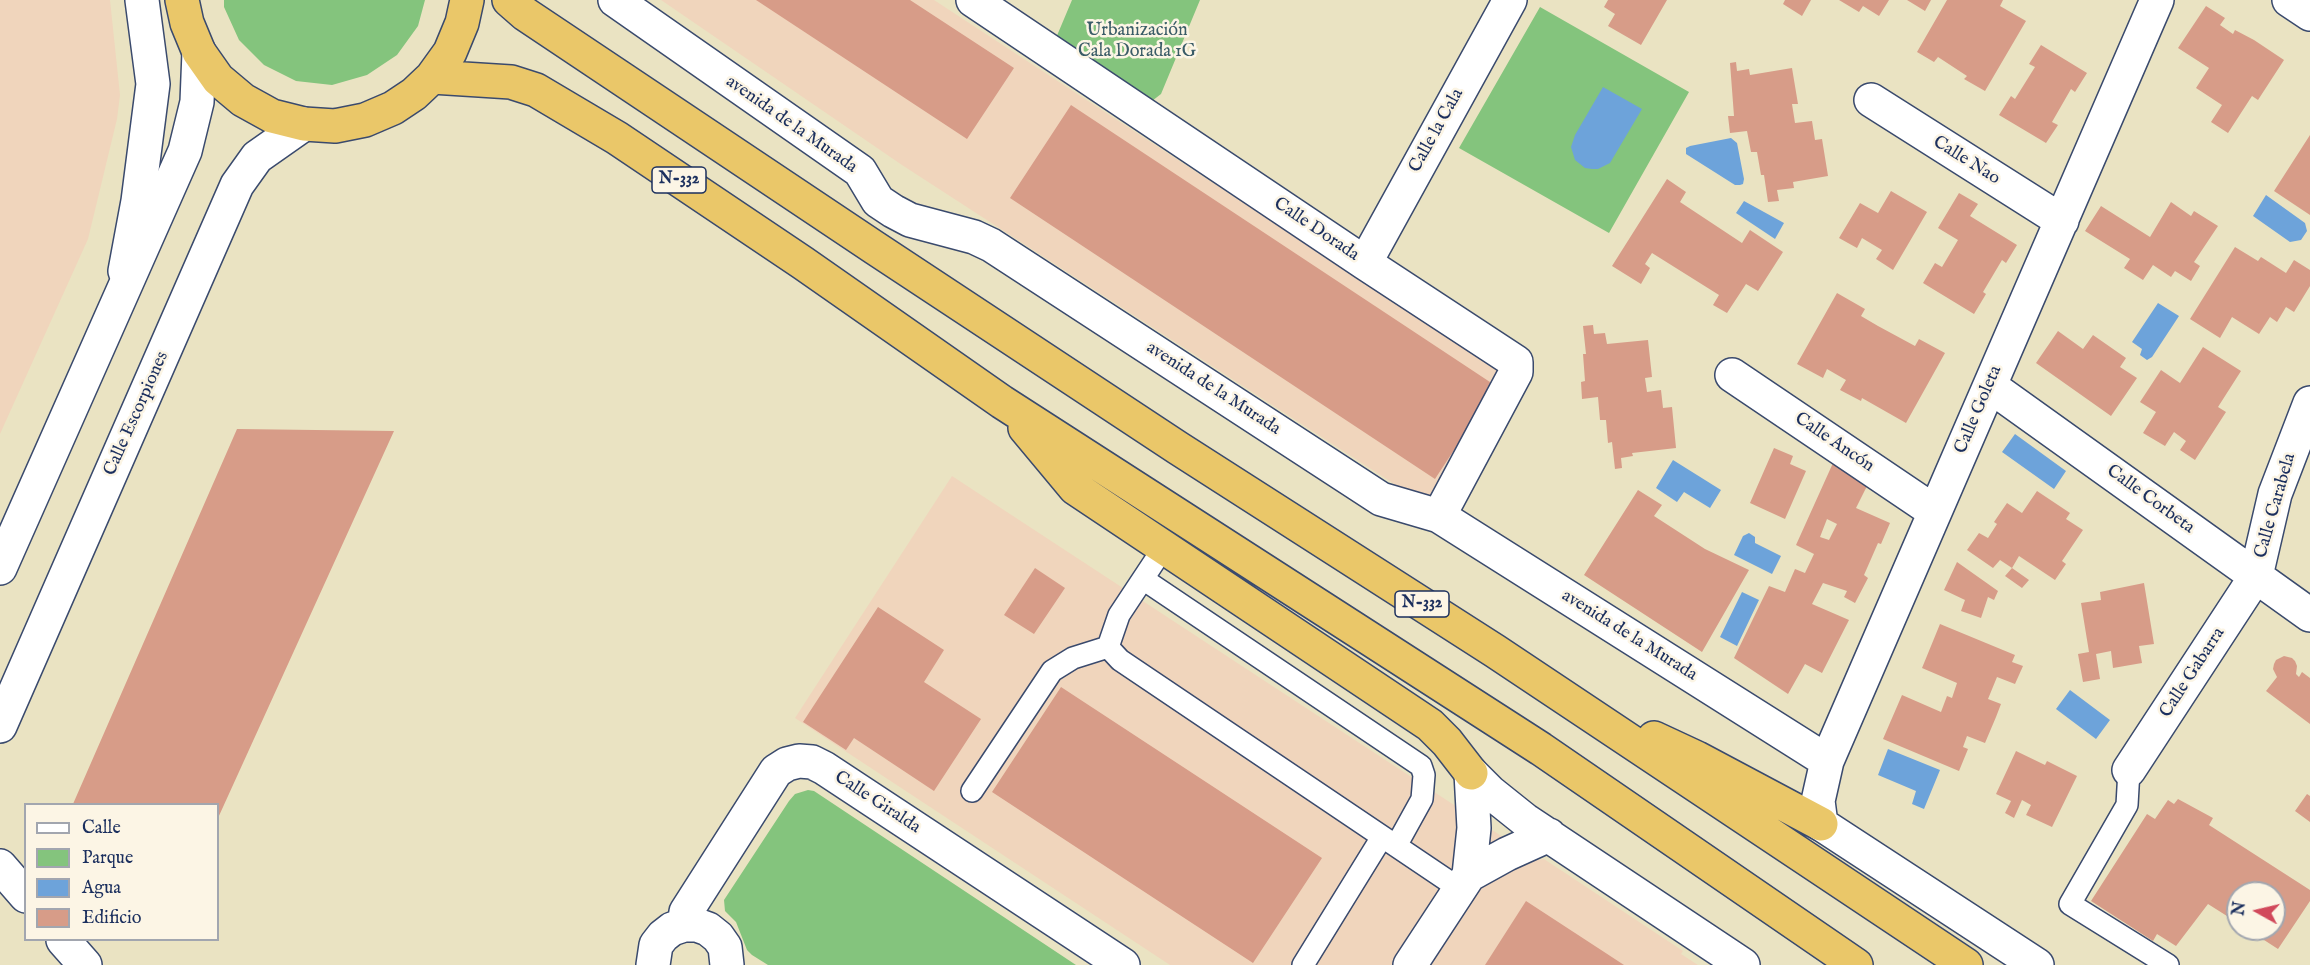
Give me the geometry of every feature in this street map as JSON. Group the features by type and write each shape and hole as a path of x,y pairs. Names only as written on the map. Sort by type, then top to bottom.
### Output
{"highway":[{"path":"182,0 187,24 199,52 218,79 243,100 272,116 304,124 335,126 365,120 393,108 414,94 432,77 450,52 462,23 466,0"},
{"name":"N-332","path":"509,0 525,14 884,254 1559,694 1966,965"},
{"name":"N-332","path":"432,77 511,82 536,90 617,138 803,263 1002,402 1541,749 1856,965"},
{"path":"1002,402 1075,489 1430,725 1448,742 1471,773"},
{"path":"1559,694 1697,758 1821,824"}],"street":[{"path":"120,300 138,201 153,84 142,0"},
{"name":"avenida de la Murada","path":"615,0 860,171 878,201 893,211 910,220 974,237 991,245 1381,499 1439,516 1827,761"},
{"name":"Calle Dorada","path":"973,0 1516,362 1516,372 1439,516"},
{"name":"Calle la Cala","path":"1365,263 1510,0"},
{"name":"Calle Goleta","path":"1821,824 1818,801 1827,761 2157,0"},
{"path":"2289,0 2310,15"},
{"path":"0,568 185,151 197,102 199,52"},
{"name":"Calle Nao","path":"1871,100 2062,221"},
{"name":"Calle Escorpiones","path":"0,726 237,185 257,157 304,124"},
{"name":"Calle Ancón","path":"1732,375 1935,512"},
{"name":"Calle Corbeta","path":"1990,386 2310,615"},
{"name":"Calle Carabela","path":"2256,576 2275,494 2310,403"},
{"name":"Calle Gabarra","path":"2129,770 2256,576"},
{"name":"Calle Giralda","path":"684,925 686,912 776,771 787,764 799,761 812,762 1123,965"},
{"path":"1471,773 1507,806 1743,965"},
{"path":"1410,965 1464,882 1474,828 1471,773"},
{"path":"1821,824 2037,965"},
{"path":"1464,882 1507,854 1550,835"},
{"path":"0,866 24,894"},
{"path":"653,965 656,945 672,929 684,925 697,925 708,929 718,937 725,947 727,965"},
{"path":"65,941 85,965"}],"lane":[{"path":"1108,647 1119,615 1164,547"},
{"path":"1143,579 1421,766 1424,775 1422,799 1389,841 1303,965"},
{"path":"972,791 1052,671 1073,658 1108,647"},
{"path":"1108,647 1120,660 1389,841 1464,882"},
{"path":"2129,770 2127,805 2070,904 2168,965"}],"shaded area":[{"path":"0,0 110,0 120,95 117,119 88,239 0,434"},
{"path":"661,0 934,0 1509,377 1425,504 902,165"},
{"path":"952,476 1538,860 1544,859 1683,951 1681,954 1698,965 1170,965 795,718"}],"green space":[{"path":"224,0 425,0 418,26 397,55 367,75 332,85 296,81 264,65 239,40 224,7"},
{"name":"Urbanización Cala Dorada 1G","path":"1072,0 1200,0 1161,94 1152,101 1056,38"},
{"path":"1540,7 1689,92 1609,233 1459,148"},
{"path":"808,790 814,791 1076,965 768,965 752,955 747,950 736,922 725,911 724,900 789,801 795,794"}],"water":[{"path":"1603,87 1642,109 1610,163 1598,169 1585,168 1575,160 1571,147 1575,135"},
{"path":"1731,138 1737,143 1744,179 1743,184 1740,185 1735,185 1686,154 1686,148 1690,146"},
{"path":"2266,195 2305,223 2307,231 2301,240 2290,242 2253,216"},
{"path":"1744,201 1784,223 1775,239 1736,213"},
{"path":"2158,303 2179,316 2152,357 2147,360 2140,355 2142,349 2132,342"},
{"path":"2015,434 2066,471 2054,489 2002,452"},
{"path":"1673,460 1721,490 1710,508 1684,492 1677,502 1656,488"},
{"path":"1749,533 1755,537 1755,543 1781,556 1772,574 1734,555 1743,536"},
{"path":"1742,592 1759,600 1737,646 1720,637"},
{"path":"2070,690 2110,720 2096,739 2056,709"},
{"path":"1888,749 1940,770 1924,809 1912,804 1916,791 1878,775"}],"building":[{"path":"756,0 910,0 1014,68 967,139"},
{"path":"1608,0 1667,0 1641,45 1608,26 1615,14 1604,7"},
{"path":"1785,0 1811,0 1802,16 1783,4"},
{"path":"1839,0 1889,0 1879,16 1863,6 1859,12"},
{"path":"1907,0 1931,0 1925,11"},
{"path":"1947,0 2003,0 2000,6 2026,21 1985,91 1964,79 1967,76 1938,57 1934,62 1917,52"},
{"path":"2206,6 2225,18 2220,25 2233,34 2235,30 2284,60 2258,100 2252,96 2228,133 2211,122 2222,105 2196,88 2209,68 2178,48"},
{"path":"2041,45 2087,73 2075,92 2071,89 2052,122 2058,125 2046,143 1999,115 2011,96 2015,99 2035,67 2029,64"},
{"path":"1736,62 1737,71 1749,69 1750,75 1792,68 1798,104 1792,104 1795,123 1812,121 1815,140 1822,139 1828,176 1793,182 1794,188 1777,190 1779,201 1768,202 1764,175 1761,175 1757,152 1751,152 1747,131 1730,133 1728,116 1734,116 1730,63"},
{"path":"1071,105 1496,386 1435,479 1010,198"},
{"path":"2310,135 2310,215 2274,191"},
{"path":"1667,179 1686,192 1680,202 1742,243 1750,230 1783,252 1758,291 1746,284 1727,313 1713,305 1719,295 1652,253 1645,264 1650,268 1641,284 1612,266"},
{"path":"1891,191 1927,212 1893,270 1876,259 1882,250 1862,238 1857,248 1839,238 1860,203 1878,213"},
{"path":"1959,193 1978,204 1970,216 2017,245 2006,263 2002,260 1983,292 1986,294 1974,314 1923,283 1935,263 1942,267 1958,240 1938,228"},
{"path":"2171,202 2191,216 2194,211 2218,226 2194,262 2200,266 2191,281 2175,271 2171,277 2153,265 2143,280 2124,268 2130,259 2085,231 2101,206 2150,237"},
{"path":"2235,247 2258,261 2261,257 2286,273 2294,260 2310,270 2310,286 2294,312 2286,307 2277,322 2270,317 2259,334 2232,317 2220,338 2190,319"},
{"path":"1837,293 1865,309 1861,316 1878,326 1915,346 1919,339 1945,353 1906,423 1862,398 1861,401 1840,390 1846,380 1827,369 1823,378 1797,364"},
{"path":"1593,325 1594,334 1605,333 1607,344 1648,340 1652,377 1645,378 1647,392 1661,390 1663,408 1672,407 1676,448 1632,453 1633,456 1621,458 1622,468 1615,469 1612,442 1608,443 1606,420 1600,420 1598,397 1582,399 1581,382 1585,381 1583,354 1586,354 1583,326"},
{"path":"2058,331 2083,349 2093,335 2126,358 2120,367 2137,378 2111,416 2036,363"},
{"path":"2203,347 2241,371 2218,407 2226,412 2195,460 2180,450 2186,441 2174,432 2165,446 2143,433 2156,412 2140,402 2161,370 2180,383"},
{"path":"237,429 394,431 219,816 219,803 73,803"},
{"path":"1774,448 1793,456 1790,464 1806,471 1785,519 1750,503"},
{"path":"1833,463 1867,486 1856,508 1890,523 1864,575 1868,578 1855,603 1844,597 1847,591 1823,583 1812,604 1849,620 1822,673 1805,664 1788,694 1734,658 1769,586 1785,592 1795,569 1805,573 1814,554 1796,545","holes":["1827,519 1837,524 1829,540 1820,537"]},
{"path":"1638,490 1662,505 1654,516 1705,549 1749,570 1702,652 1584,575"},
{"path":"2037,491 2070,513 2066,519 2083,530 2062,561 2066,564 2055,580 2019,556 2012,568 2000,560 1993,568 1967,550 1979,533 1988,538 1997,524 1994,522 2007,503 2022,513"},
{"path":"1957,562 1998,591 1994,600 1988,597 1981,618 1961,611 1965,600 1944,590"},
{"path":"1035,568 1065,588 1034,634 1004,615"},
{"path":"2012,568 2029,580 2022,588 2005,576"},
{"path":"2144,583 2154,644 2139,646 2142,663 2113,668 2111,651 2096,654 2100,679 2083,682 2078,654 2089,652 2081,603 2101,600 2100,592"},
{"path":"878,607 944,650 924,682 981,719 934,791 854,738 846,750 803,722"},
{"path":"1940,624 2015,655 2012,662 2023,666 2015,684 1997,677 1988,699 2001,704 1996,717 1985,743 1967,736 1963,747 1968,749 1959,771 1883,739 1902,695 1941,712 1947,696 1952,698 1957,683 1922,668"},
{"path":"2284,656 2295,661 2296,674 2299,677 2302,672 2310,678 2310,724 2266,691 2277,677 2273,669 2276,660"},
{"path":"1061,687 1322,858 1253,963 992,792"},
{"path":"2016,751 2045,765 2047,761 2077,776 2052,827 2026,815 2031,805 2022,800 2014,818 2005,813 2011,801 1996,794"},
{"path":"2307,794 2310,796 2310,822 2295,811"},
{"path":"2178,799 2213,818 2209,825 2310,890 2310,901 2286,937 2286,881 2226,881 2226,915 2208,904 2176,946 2157,934 2153,941 2091,901 2147,814 2155,819 2168,800 2174,804"},
{"path":"1526,901 1621,963 1624,965 1485,965"},
{"path":"2266,941 2283,941 2278,949"}]}
